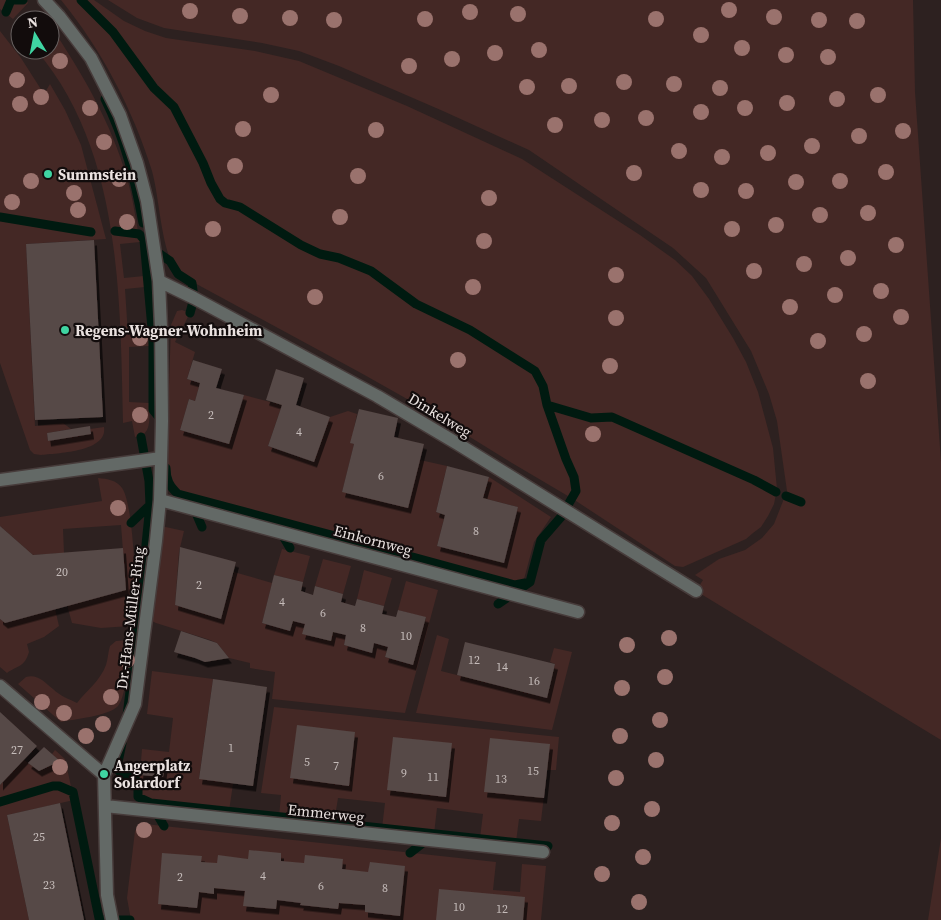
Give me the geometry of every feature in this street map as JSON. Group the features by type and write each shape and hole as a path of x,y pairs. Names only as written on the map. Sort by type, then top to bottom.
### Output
{"street":[{"name":"Dr.-Hans-Müller-Ring","path":"44,0 60,16 91,58 120,115 136,157 147,201 159,281 162,346 160,500 136,704 104,775 107,895 112,920"},
{"name":"Dinkelweg","path":"159,281 377,396 696,591"},
{"path":"0,480 161,458"},
{"name":"Einkornweg","path":"160,500 578,612"},
{"path":"0,686 104,775"},
{"name":"Emmerweg","path":"105,806 543,852"}],"shaded area":[{"path":"0,0 26,0 28,3 21,10 10,10 10,17 0,9"},
{"path":"61,0 94,0 124,21 166,38 255,51 299,61 407,106 522,159 640,235 675,260 692,276 709,299 746,362 758,392 773,448 777,489 774,504 761,527 746,539 683,567 675,566 573,499 423,408 178,274 172,264 164,239 155,183 136,126 103,60"},
{"path":"108,0 913,0 915,92 941,462 941,740 696,591 703,580 695,575 719,559 745,550 762,538 774,524 787,491 777,421 769,394 751,351 706,278 673,248 529,150 443,111 339,66 299,51 262,43 164,28 137,18"},
{"path":"0,31 10,44 10,60 22,60 44,94 50,84 65,110 81,145 106,239 26,244 35,426 63,423 71,429 47,433 48,441 91,434 90,429 104,427 103,435 98,442 80,450 41,455 34,454 30,450 0,363"},
{"path":"60,41 94,98 113,137 131,193 140,242 120,244 124,278 144,276 145,287 125,289 128,335 148,334 149,346 129,347 129,402 149,403 149,424 145,433 141,436 135,437 132,421 123,423 117,277 111,228 101,179 85,133 64,90 43,60 60,60"},
{"path":"182,310 190,313 175,342 195,352 187,379 200,383 195,401 189,399 180,430 229,444 244,395 282,405 268,446 313,462 330,417 348,411 357,414 351,443 354,444 342,492 420,460 447,466 436,512 445,515 437,546 504,563 518,507 483,498 489,477 551,517 534,542 524,579 520,584 515,585 178,494 170,487 166,475 171,325 177,311"},
{"path":"98,478 112,480 120,485 128,507 131,522 134,570 134,592 130,626 101,628 72,623 67,605 126,590 121,525 63,529 64,553 33,555 0,526 0,517 102,501"},
{"path":"161,526 184,531 179,552 175,605 221,619 234,572 272,583 262,623 290,631 293,621 305,624 303,634 330,641 333,632 346,635 344,645 372,653 374,643 388,647 385,657 413,665 426,618 398,610 406,581 438,590 405,713 272,699 275,672 250,668 250,663 229,658 217,643 152,621"},
{"path":"282,549 310,556 303,582 274,575"},
{"path":"323,559 351,566 343,594 315,586"},
{"path":"364,570 392,578 384,606 357,599"},
{"path":"55,609 59,626 44,637 27,644 29,652 25,661 7,673 0,667 0,619 5,623"},
{"path":"437,635 449,639 441,671 547,698 555,664 550,662 554,648 572,652 552,730 416,713"},
{"path":"129,640 124,693 118,706 107,712 61,722 18,684 26,677 34,677 44,681 59,694 77,703 97,681 103,671 107,663 110,646 116,641"},
{"path":"152,671 213,679 199,778 233,784 229,811 151,803 138,797 140,775 163,777 164,764 141,761 142,749 169,752 173,718 147,714"},
{"path":"274,707 559,737 556,770 547,770 541,821 519,819 516,842 480,838 483,814 437,808 434,834 382,828 385,803 338,798 334,823 279,817 281,795 261,793"},
{"path":"55,750 65,759 74,800 7,815 29,920 0,920 0,785 24,760 39,771 59,761 52,754"},
{"path":"145,824 496,862 493,890 520,892 522,864 546,866 541,920 131,920 127,898 135,831 139,826"},
{"path":"941,838 941,920 928,920"}],"building":[{"name":"Regens-Wagner-Wohnheim","path":"94,240 103,417 35,420 26,244"},
{"path":"193,360 222,369 216,388 244,395 229,444 180,430 189,399 195,401 200,383 187,379"},
{"path":"276,369 304,378 296,405 330,417 314,462 268,446 282,405 266,400"},
{"path":"359,409 398,418 394,437 424,444 408,508 342,492 354,444 350,443"},
{"path":"90,426 91,434 48,441 47,433"},
{"path":"447,466 489,477 483,498 518,507 504,563 437,546 445,515 436,512"},
{"path":"0,526 33,555 123,548 126,590 5,623 0,619"},
{"path":"180,547 236,562 221,619 175,605"},
{"path":"274,575 303,582 301,591 313,595 315,586 343,594 341,602 355,606 357,599 384,606 382,614 396,617 398,610 426,617 413,665 385,657 388,647 374,643 372,653 344,645 346,635 333,632 331,641 302,634 305,624 293,621 290,631 262,623"},
{"path":"181,631 217,643 229,658 205,662 174,652"},
{"path":"465,642 555,664 547,698 457,675"},
{"path":"213,679 267,687 253,786 199,779"},
{"path":"0,712 37,746 0,785"},
{"path":"297,725 355,732 349,786 290,778"},
{"path":"393,737 452,743 446,797 387,790"},
{"path":"490,738 550,744 544,798 484,792"},
{"path":"44,747 60,761 39,771 28,763"},
{"path":"141,761 165,764 163,777 140,775"},
{"path":"60,803 84,920 29,920 7,815"},
{"path":"249,850 281,853 281,861 304,863 305,855 343,859 342,869 368,872 370,862 405,866 400,916 365,912 365,905 339,903 338,909 300,905 301,903 277,900 276,909 243,906 245,891 214,888 214,894 199,892 197,908 158,904 162,853 202,856 201,862 217,863 218,855 248,859"},
{"path":"439,889 525,897 523,920 436,920"}],"waterway":[{"path":"11,0 23,0"},
{"path":"6,12 11,0"},
{"path":"81,0 113,32 154,88 174,107 203,163 211,183 220,199 225,203 240,207 301,245 320,254 339,258 371,271 416,304 470,330 535,371 543,386 547,405 591,418 612,417 754,480 776,492"},
{"path":"105,99 118,129 128,160 143,223"},
{"path":"0,217 91,232"},
{"path":"115,231 139,234 154,250 170,261 178,274 192,283 194,298 190,313"},
{"path":"144,240 153,339 153,410 162,421"},
{"path":"498,604 530,582 541,540 561,517 576,491 574,477 547,405"},
{"path":"127,716 150,505 149,481 141,437"},
{"path":"166,468 169,482 178,494 395,552"},
{"path":"786,496 801,502"},
{"path":"131,523 150,505"},
{"path":"193,506 202,527"},
{"path":"280,531 290,548"},
{"path":"398,553 515,585 525,583"},
{"path":"122,743 118,762 119,771 138,782 138,797 151,803 329,822"},
{"path":"0,802 53,786 59,786 73,792 99,918 111,920"},
{"path":"154,809 164,826"},
{"path":"334,823 548,846"},
{"path":"410,853 428,839"},
{"path":"113,920 130,920"}],"place":[{"name":"Summstein","path":"48,174"},
{"name":"Regens-Wagner-Wohnheim","path":"65,330"},
{"name":"Angerplatz Solardorf","path":"104,774"}]}
